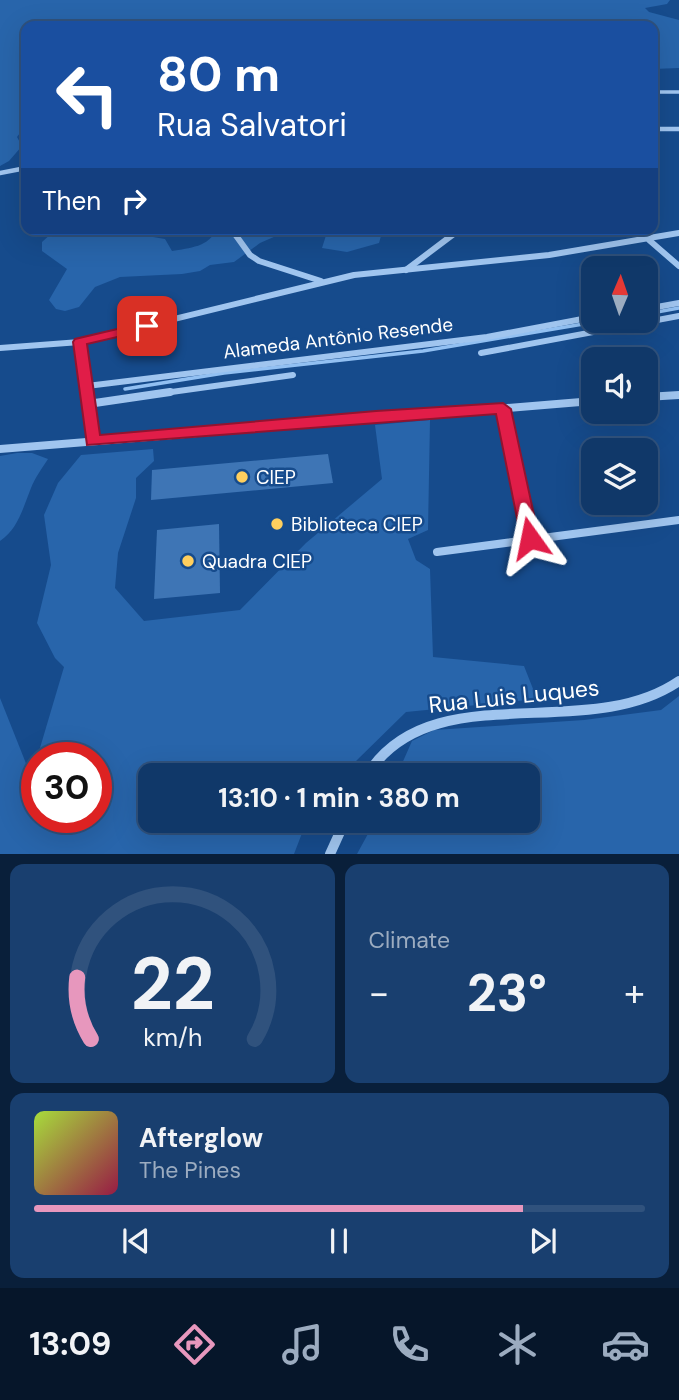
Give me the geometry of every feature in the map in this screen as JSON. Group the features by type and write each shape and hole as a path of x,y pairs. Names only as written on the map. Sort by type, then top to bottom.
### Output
{"street":[{"path":"658,92 679,92"},
{"path":"658,129 679,129"},
{"path":"0,173 21,169"},
{"path":"0,348 80,342 354,275 549,255 679,233"},
{"path":"235,235 250,255 259,261 321,281"},
{"path":"406,270 453,235"},
{"path":"649,240 679,266"},
{"path":"658,307 679,303"},
{"path":"481,353 679,316"},
{"name":"Alameda Antônio Resende","path":"87,386 486,337 581,319"},
{"path":"80,342 93,441"},
{"name":"Alameda Antônio Resende","path":"88,404 293,375"},
{"path":"658,396 679,395"},
{"path":"0,449 376,416 581,402"},
{"path":"503,409 530,538"},
{"path":"437,552 679,520"},
{"name":"Rua Luis Luques","path":"373,763 395,741 419,727 445,719 620,707 663,692 679,681"},
{"path":"330,854 340,833"}],"shaded area":[{"path":"0,0 670,0 667,4 645,8 649,12 679,20 679,68 658,69 658,21 21,21 21,132 17,137 21,147 9,161 0,166"},
{"path":"50,235 145,235 165,239 172,251 204,243 213,235 278,235 260,243 234,262 210,265 200,271 182,274 120,277 95,287 79,307 65,311 56,309 49,300 67,269 42,251 42,242"},
{"path":"326,235 383,235 379,243 347,252 322,248"},
{"path":"430,420 428,530 408,539 416,560 430,569 433,657 524,666 537,699 406,712 355,763 138,763 138,833 302,833 294,854 0,854 0,698 21,751 21,833 112,833 112,742 42,742 64,667 55,658 37,623 51,565 44,515 58,483 81,455 153,449 154,461 136,478 136,498 118,553 115,588 144,621 240,610 306,543 382,479 375,425"},
{"path":"32,453 48,459 33,484 16,524 0,541 0,456"},
{"path":"679,696 679,854 357,854 368,833 540,833 540,763 402,763 412,741 434,730 584,720 661,710"}],"building":[{"name":"CIEP","path":"328,454 333,483 151,500 152,470"},
{"name":"Quadra CIEP","path":"219,524 220,593 154,599 157,530"}],"waterway":[{"path":"658,312 679,308"},
{"path":"125,389 224,373 423,351 581,324"}],"place":[{"name":"CIEP","path":"242,477"},
{"name":"Biblioteca CIEP","path":"277,524"},
{"name":"Quadra CIEP","path":"188,561"}],"route":[{"path":"147,326 80,342 93,441 376,416 503,409 530,538"}]}
